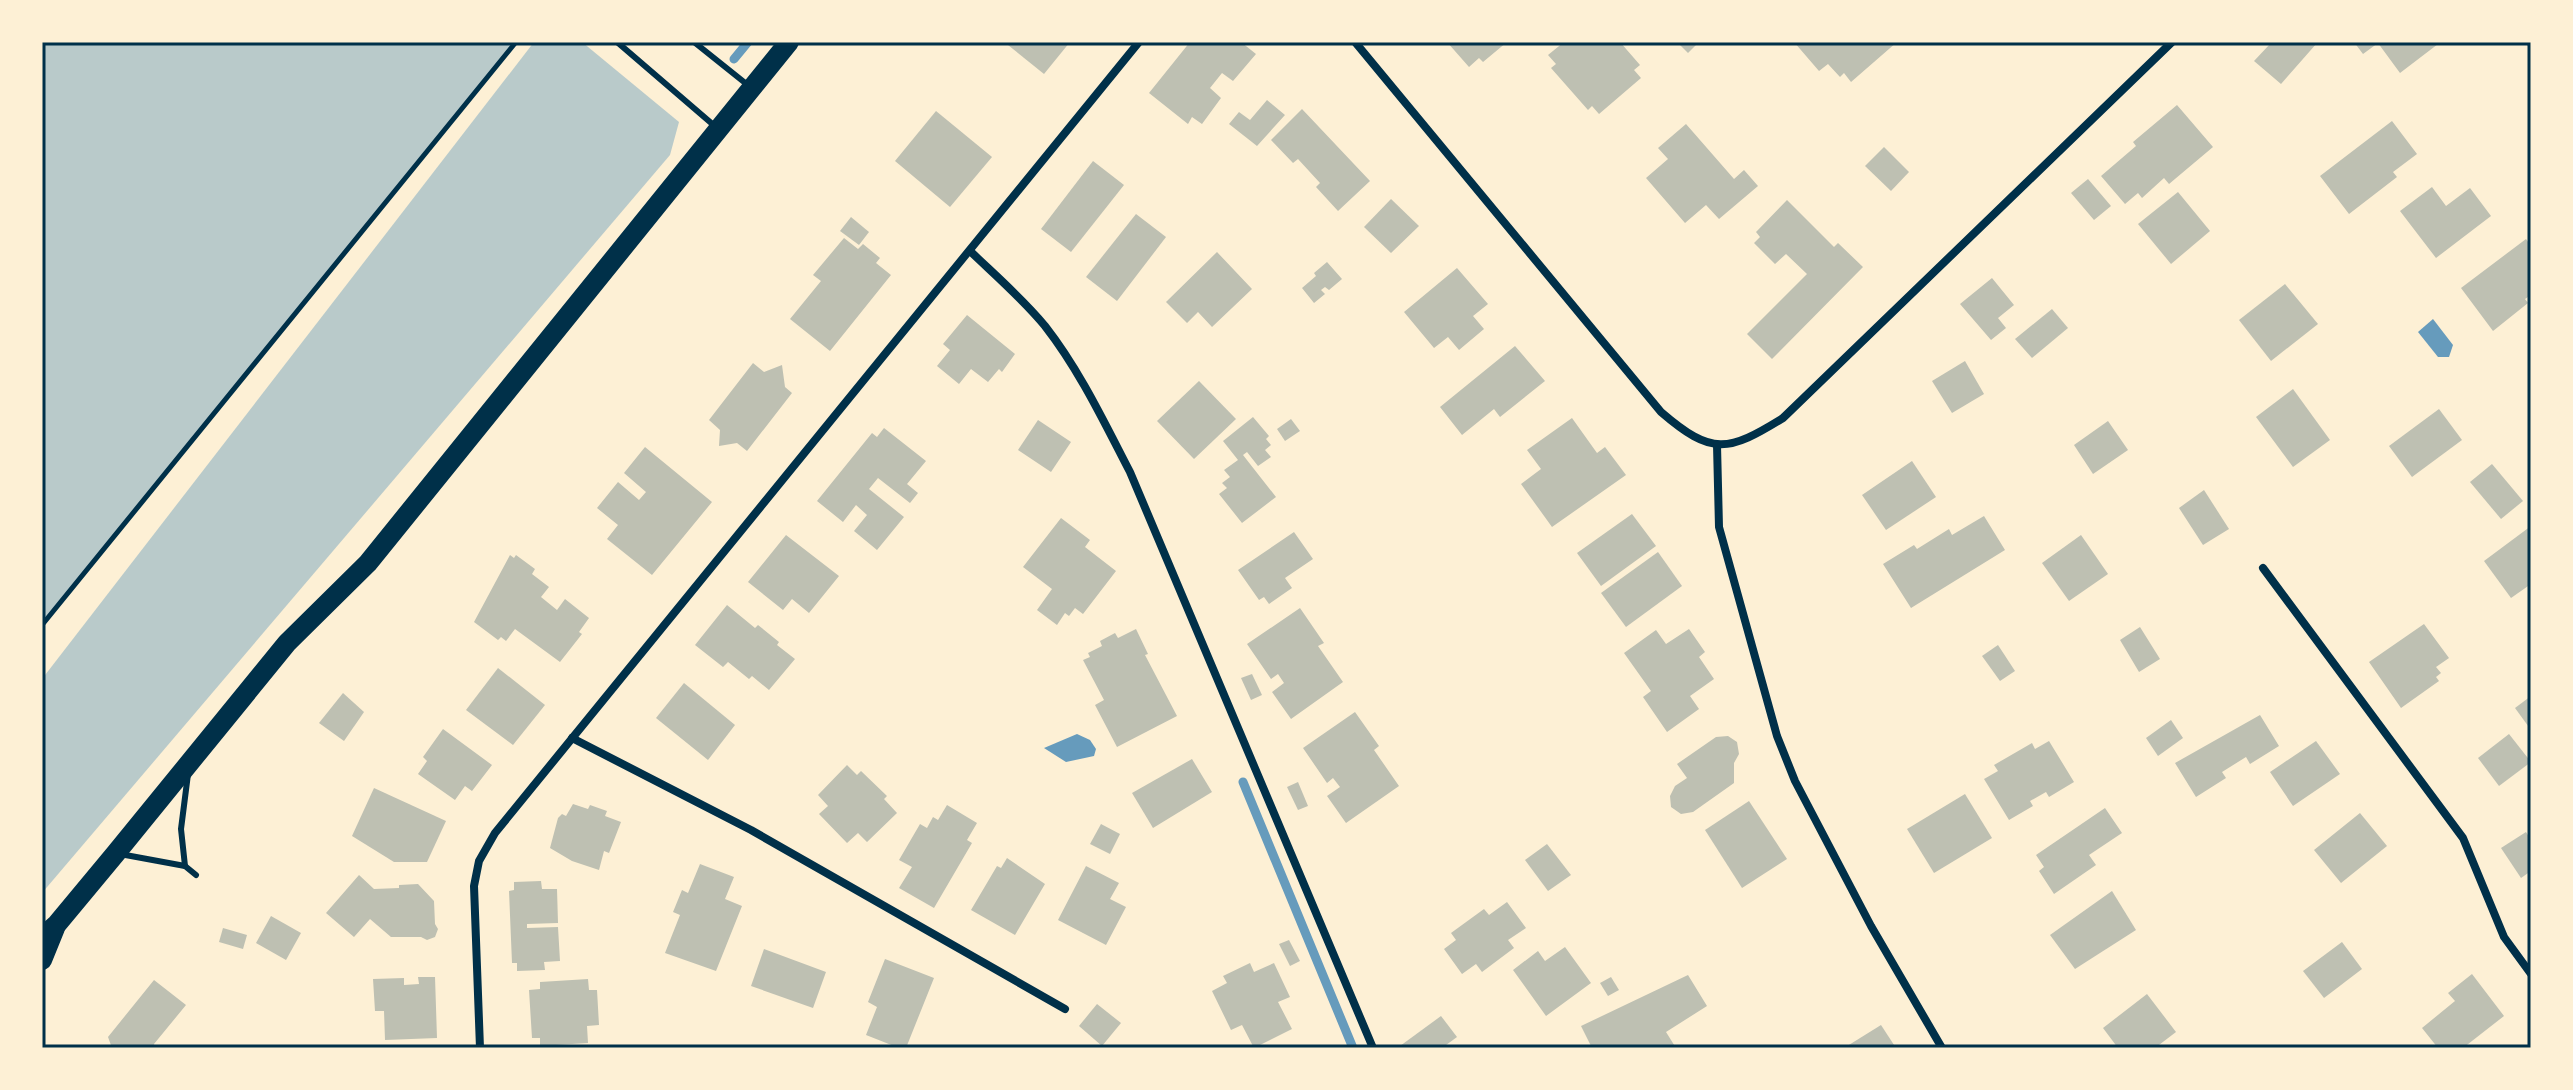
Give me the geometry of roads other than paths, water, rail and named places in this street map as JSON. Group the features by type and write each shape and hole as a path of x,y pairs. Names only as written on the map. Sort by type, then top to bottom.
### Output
{"main road":[{"path":"42,960 49,931 287,643 368,563 789,42"}],"street":[{"path":"480,1048 474,886 479,861 495,833 1139,42"},
{"path":"1355,42 1661,412 1687,435 1717,445 1746,441 1783,418 2172,42"},
{"path":"970,251 1043,323 1066,354 1130,472 1373,1048"},
{"path":"1717,445 1719,527 1777,736 1795,781 1857,900 1942,1048"},
{"path":"2263,568 2463,838 2504,937 2531,974"},
{"path":"572,738 751,830 1065,1009"}],"lane":[{"path":"617,42 718,129"},
{"path":"694,42 752,88"},
{"path":"185,866 181,829 190,763"},
{"path":"116,853 185,866 196,875"}],"water":[{"path":"2433,319 2453,345 2449,357 2438,357 2418,332"},
{"path":"1077,734 1090,740 1096,749 1094,756 1066,762 1044,748"}],"waterway":[{"path":"734,59 748,42"},
{"path":"1243,782 1353,1048"}]}
